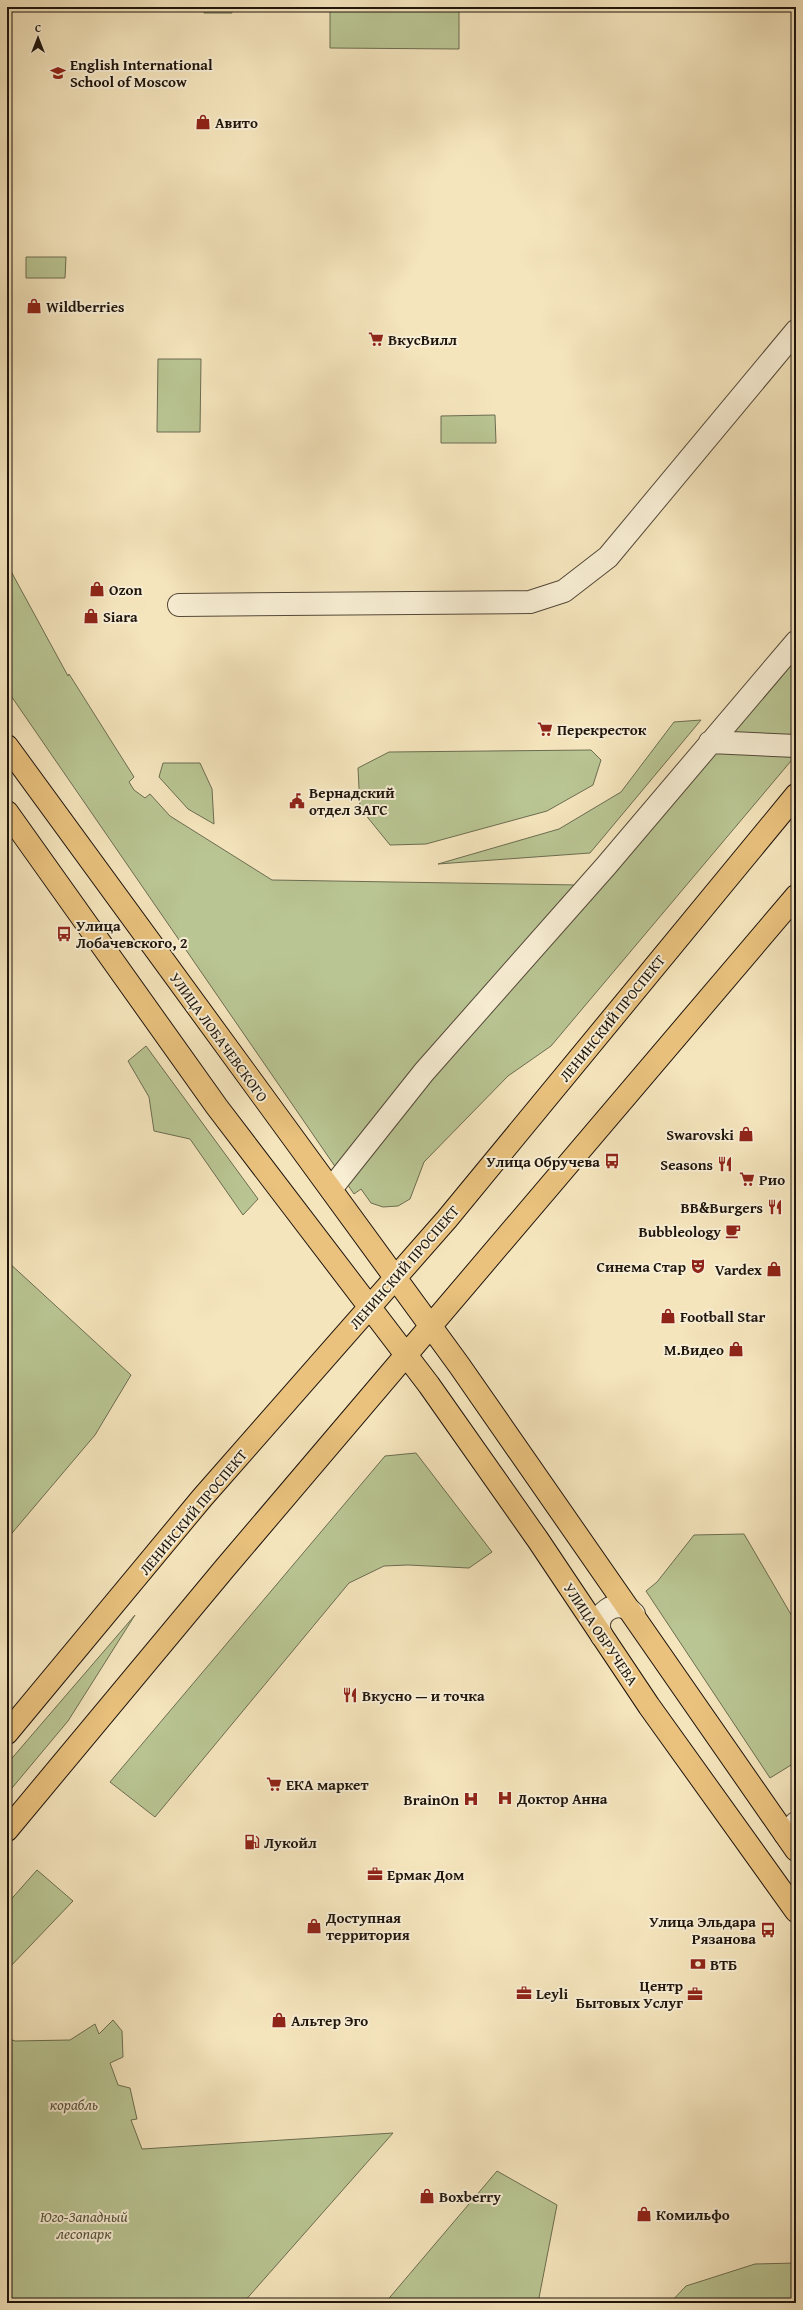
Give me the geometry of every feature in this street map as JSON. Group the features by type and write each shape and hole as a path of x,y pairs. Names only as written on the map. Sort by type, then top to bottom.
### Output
{"main road":[{"name":"УЛИЦА ЛОБАЧЕВСКОГО","path":"7,746 431,1327"},
{"name":"ЛЕНИНСКИЙ ПРОСПЕКТ","path":"7,1733 202,1498 395,1278 796,795"},
{"path":"7,812 217,1107 321,1246 408,1355"},
{"path":"7,1830 215,1580 408,1355 796,896"},
{"path":"431,1327 792,1836"},
{"name":"УЛИЦА ОБРУЧЕВА","path":"408,1355 538,1540 649,1706 796,1911"}],"street":[{"path":"179,605 530,602 564,592 608,558 796,331"},
{"path":"331,1189 416,1082 606,866 796,642"},
{"path":"710,742 796,746"},
{"path":"602,1636 599,1630 599,1620 607,1609 620,1606 629,1609 634,1614"}],"green space":[{"path":"204,7 232,7 232,13 204,13"},
{"path":"330,7 459,7 459,49 330,48"},
{"path":"26,257 66,257 65,278 26,278"},
{"path":"158,359 201,359 200,432 157,432"},
{"path":"495,415 496,443 441,443 441,416"},
{"path":"7,564 68,676 69,674 134,777 129,782 134,790 145,798 150,794 170,816 272,880 577,885 796,653 796,755 551,1046 508,1076 424,1162 410,1199 398,1206 383,1207 371,1203 361,1189 354,1194 7,690"},
{"path":"701,720 590,853 438,864 559,829 621,792 674,722"},
{"path":"591,750 601,760 593,785 547,811 426,844 390,845 360,808 358,768 389,752"},
{"path":"163,763 200,763 212,789 214,824 188,809 159,777"},
{"path":"146,1046 258,1199 243,1215 190,1139 154,1131 149,1097 128,1061"},
{"path":"7,1261 131,1375 95,1435 7,1539"},
{"path":"416,1453 492,1552 469,1568 408,1565 384,1566 349,1583 155,1817 110,1782 385,1456"},
{"path":"744,1534 796,1623 796,1762 770,1778 646,1591 657,1582 694,1535"},
{"path":"135,1615 68,1721 7,1794 7,1764"},
{"path":"37,1870 73,1901 7,1970 7,1904"},
{"path":"113,2020 122,2031 123,2057 110,2063 118,2085 130,2088 137,2119 131,2120 142,2149 393,2133 243,2303 7,2303 7,2038 15,2041 70,2040 95,2024 99,2034"},
{"path":"497,2171 557,2205 538,2303 385,2303"},
{"path":"796,2263 796,2303 670,2303 686,2286 755,2264"}],"place":[{"name":"English International School of Moscow","path":"58,73"},
{"name":"Авито","path":"203,122"},
{"name":"Wildberries","path":"34,306"},
{"name":"ВкусВилл","path":"376,339"},
{"name":"Ozon","path":"97,589"},
{"name":"Siara","path":"91,616"},
{"name":"Перекресток","path":"545,729"},
{"name":"Вернадский отдел ЗАГС","path":"297,801"},
{"name":"Улица Лобачевского, 2","path":"64,934"},
{"name":"Swarovski","path":"746,1134"},
{"name":"Улица Обручева","path":"612,1161"},
{"name":"Seasons","path":"725,1164"},
{"name":"Рио","path":"747,1179"},
{"name":"BB&Burgers","path":"775,1207"},
{"name":"Bubbleology","path":"733,1231"},
{"name":"Синема Стар","path":"698,1266"},
{"name":"Vardex","path":"774,1269"},
{"name":"Football Star","path":"668,1316"},
{"name":"М.Видео","path":"736,1349"},
{"name":"Вкусно — и точка","path":"350,1695"},
{"name":"ЕКА маркет","path":"274,1784"},
{"name":"Доктор Анна","path":"505,1798"},
{"name":"BrainOn","path":"471,1799"},
{"name":"Лукойл","path":"252,1842"},
{"name":"Ермак Дом","path":"375,1874"},
{"name":"Доступная территория","path":"314,1926"},
{"name":"Улица Эльдара Рязанова","path":"768,1930"},
{"name":"ВТБ","path":"698,1964"},
{"name":"Leyli","path":"524,1993"},
{"name":"Центр Бытовых Услуг","path":"695,1994"},
{"name":"Альтер Эго","path":"279,2020"},
{"name":"Boxberry","path":"427,2196"},
{"name":"Комильфо","path":"644,2214"}],"park label":[{"name":"корабль","path":"74,2104"},
{"name":"Юго-Западный лесопарк","path":"84,2224"}]}
